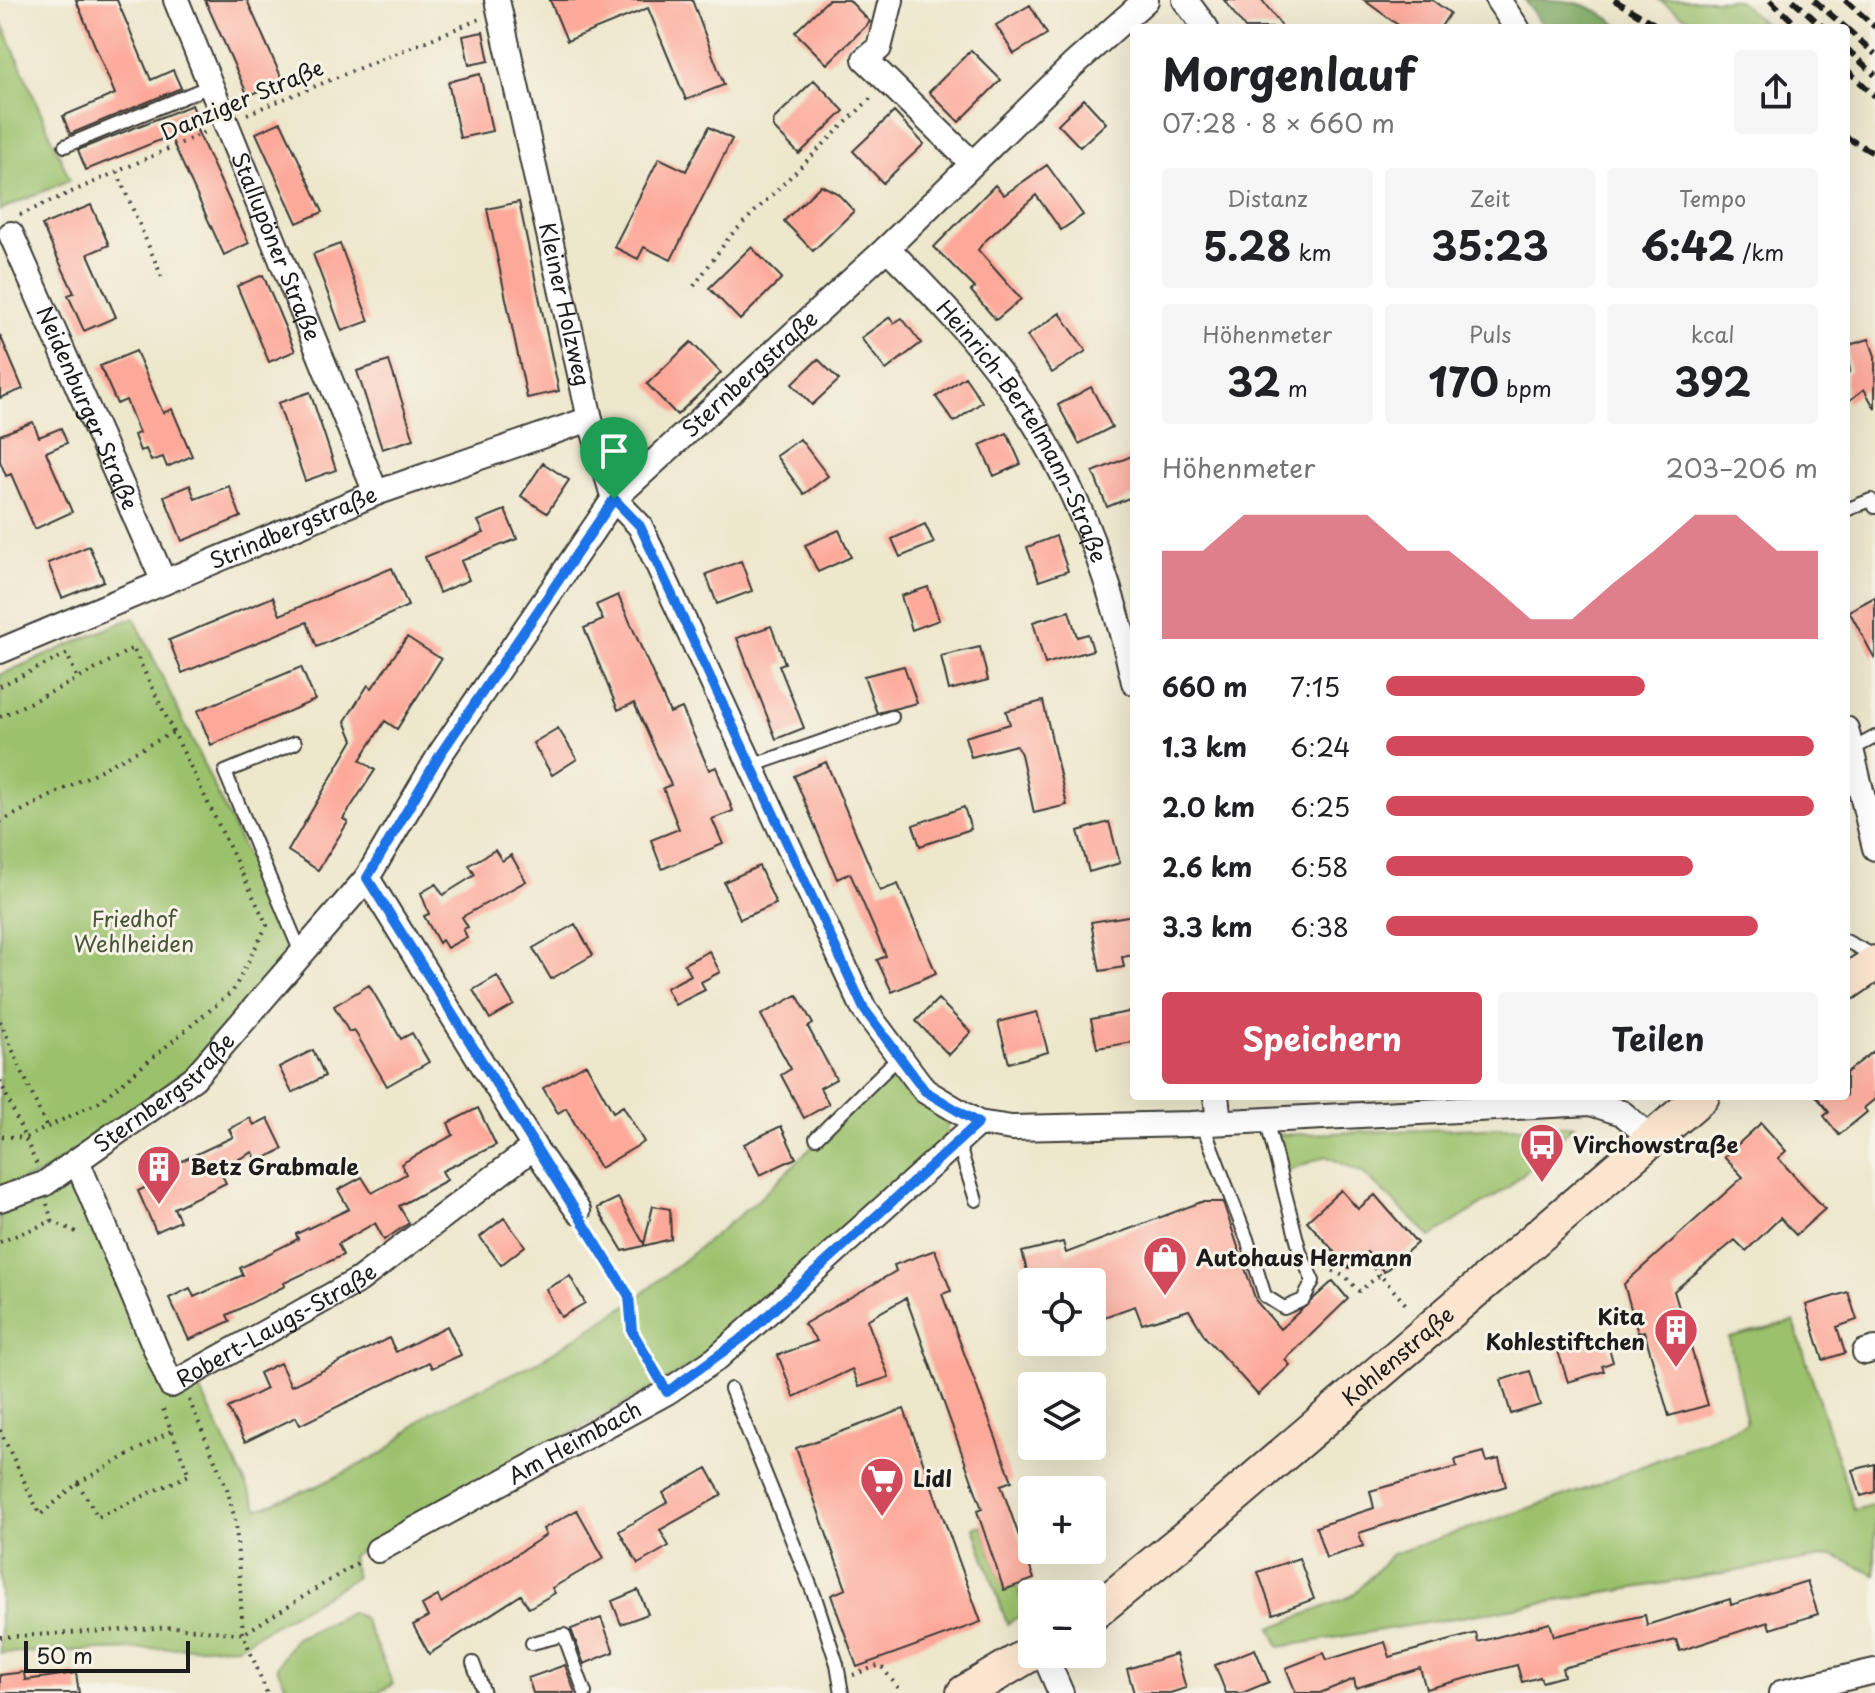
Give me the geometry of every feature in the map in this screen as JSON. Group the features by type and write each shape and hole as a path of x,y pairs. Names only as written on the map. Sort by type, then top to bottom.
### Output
{"main road":[{"path":"1850,980 1875,963"},
{"name":"Kohlenstraße","path":"1106,1603 1697,1100"},
{"path":"964,1693 1018,1661"}],"street":[{"name":"Stallupöner Straße","path":"176,0 376,493"},
{"path":"891,0 879,48 865,59 972,163"},
{"name":"Sternbergstraße","path":"0,1199 44,1184 194,1078 367,878 441,753 614,499 887,248 972,163 1146,0"},
{"path":"1185,0 1203,24"},
{"path":"1498,0 1514,24"},
{"name":"Kleiner Holzweg","path":"498,6 590,419 614,499 640,526 864,1009 925,1091 978,1123"},
{"name":"Neidenburger Straße","path":"8,228 164,582"},
{"name":"Heinrich-Bertelmann-Straße","path":"887,248 948,309 1014,392 1068,484 1101,565 1130,668"},
{"name":"Strindbergstraße","path":"0,651 376,493 590,419"},
{"path":"1850,744 1875,848"},
{"path":"367,878 534,1147 578,1211"},
{"path":"1210,1122 1215,1100"},
{"path":"978,1123 1012,1128 1210,1122 1589,1100 1622,1113 1652,1139"},
{"name":"Am Heimbach","path":"378,1550 667,1392 745,1336 978,1123"},
{"name":"Robert-Laugs-Straße","path":"77,1161 171,1385 359,1280 534,1147"},
{"path":"1050,1668 1061,1693"},
{"path":"1781,1693 1875,1671"}],"lane":[{"path":"65,146 210,86"},
{"path":"1850,508 1871,500 1875,507"},
{"path":"751,766 892,717"},
{"path":"1850,740 1875,737"},
{"path":"295,743 225,772 301,954"},
{"path":"1850,943 1875,956"},
{"path":"816,1138 899,1057"},
{"path":"1210,1122 1265,1296 1284,1308 1303,1300 1313,1281 1300,1252 1266,1119"},
{"path":"958,1143 976,1200"},
{"path":"731,1389 815,1597 841,1686"},
{"path":"532,1643 564,1635 585,1693"},
{"path":"473,1663 484,1693"}],"path":[{"name":"Danziger Straße","path":"8,228 117,172 224,123 498,6"},
{"path":"694,286 730,236 888,82"},
{"path":"117,172 164,282"},
{"path":"0,717 133,648 267,925 233,991 99,1102 25,1138 0,1136"},
{"path":"0,686 67,654 78,679"},
{"path":"0,822 174,732"},
{"path":"0,1021 46,1126"},
{"path":"0,1081 25,1138"},
{"path":"578,1211 629,1296 632,1331 667,1392"},
{"path":"52,1221 85,1236"},
{"path":"1363,1256 1409,1308"},
{"path":"1326,1267 1347,1278 1359,1291 1380,1275"},
{"path":"181,1380 227,1488 236,1524 243,1634 267,1693"},
{"path":"78,1483 98,1517 189,1475 160,1402"},
{"path":"0,1429 40,1515 78,1483 173,1430"},
{"path":"0,1637 174,1627 243,1634 378,1550"},
{"path":"841,1686 880,1665 901,1691"}],"green space":[{"path":"1525,0 1578,4 1599,12 1616,24 1541,24"},
{"path":"1659,0 1738,0 1764,24 1696,24"},
{"path":"0,18 70,180 0,210"},
{"name":"Friedhof Wehlheiden","path":"134,617 293,954 187,1073 41,1174 0,1187 0,675"},
{"path":"891,1069 947,1124 946,1142 689,1367 351,1556 356,1577 238,1646 0,1653 0,1213 46,1196 72,1180 167,1395 198,1385 258,1509 320,1485 385,1452 431,1411 537,1362 632,1302 758,1200"},
{"path":"1574,1125 1509,1187 1431,1237 1363,1173 1326,1156 1284,1172 1275,1135"},
{"path":"1794,1322 1854,1510 1875,1504 1875,1575 1834,1555 1280,1647 1271,1628 1352,1596 1392,1554 1589,1488 1747,1423 1729,1338"},
{"path":"982,1525 1004,1589 1017,1585 1018,1617 1007,1624 974,1527"},
{"path":"352,1612 364,1619 393,1684 377,1693 289,1693 277,1667 294,1639"}],"building":[{"path":"76,0 117,0 151,80 173,70 181,88 70,134 63,116 115,94"},
{"path":"205,0 247,0 283,81 248,96"},
{"path":"550,0 692,0 724,85 686,100 648,8 567,41"},
{"path":"828,0 849,0 870,22 827,64 795,32"},
{"path":"1224,0 1262,0 1280,24 1242,24"},
{"path":"1364,0 1432,0 1450,13 1443,24 1397,24"},
{"path":"1030,5 1047,34 1014,54 996,25"},
{"path":"483,32 489,61 469,65 463,36"},
{"path":"971,50 1001,80 959,122 929,92"},
{"path":"480,74 492,131 460,138 448,82"},
{"path":"814,80 844,111 799,154 773,127 773,120"},
{"path":"1084,99 1106,123 1080,147 1058,124"},
{"path":"192,105 200,124 195,126 249,243 224,255 170,136 86,170 78,150"},
{"path":"894,112 924,144 883,183 853,151"},
{"path":"281,122 323,212 297,223 256,133"},
{"path":"709,127 732,139 671,260 644,247 638,259 614,247 659,158 686,171"},
{"path":"1047,165 1083,215 1061,230 1036,195 984,242 978,250 1021,299 996,320 971,291 975,288 934,247 995,185 1004,195"},
{"path":"821,185 837,193 854,211 813,251 784,221"},
{"path":"519,202 559,391 527,398 487,209"},
{"path":"91,205 109,245 88,254 116,317 84,331 68,295 74,293 42,225"},
{"path":"340,244 369,321 342,331 313,254"},
{"path":"751,247 782,278 740,320 709,288"},
{"path":"263,275 295,351 269,362 237,286"},
{"path":"1060,313 1086,351 1052,373 1027,336"},
{"path":"890,317 894,323 902,318 921,343 886,370 861,338"},
{"path":"0,335 23,389 0,398"},
{"path":"1869,339 1875,356 1875,409 1864,389 1850,400 1850,345"},
{"path":"691,342 721,373 677,415 647,384"},
{"path":"136,351 163,413 172,409 192,456 167,467 163,457 151,461 146,449 140,451 134,435 139,433 126,400 117,404 100,366"},
{"path":"818,359 839,380 812,405 792,384"},
{"path":"389,361 414,439 382,449 357,371"},
{"path":"965,377 982,402 954,422 936,397"},
{"path":"1091,387 1112,427 1079,444 1058,405"},
{"path":"310,392 336,470 305,481 278,403"},
{"path":"33,422 39,437 61,428 67,443 46,452 72,512 35,529 11,474 6,476 0,461 0,435"},
{"path":"1007,433 1021,464 994,476 980,445"},
{"path":"800,439 828,476 804,494 776,456"},
{"path":"1130,457 1130,498 1107,507 1093,472"},
{"path":"543,463 569,480 547,513 521,496"},
{"path":"190,485 195,499 229,486 241,517 182,541 164,496"},
{"path":"505,510 517,539 461,561 469,580 439,593 425,557 484,533 478,521"},
{"path":"925,524 934,543 900,557 892,539"},
{"path":"839,530 851,557 818,572 805,545"},
{"path":"1056,536 1068,571 1039,581 1027,547"},
{"path":"89,546 104,581 62,598 48,563"},
{"path":"741,561 752,591 717,604 706,574"},
{"path":"392,568 408,606 317,647 307,622 182,673 169,640 273,597 280,615"},
{"path":"928,587 939,620 912,630 901,596"},
{"path":"618,595 670,713 682,708 709,770 716,767 733,811 712,819 723,844 662,869 651,840 679,829 663,788 671,785 634,703 618,710 584,628 603,620 596,605"},
{"path":"1875,597 1875,659 1850,613"},
{"path":"1069,611 1077,637 1088,634 1093,650 1045,664 1033,622"},
{"path":"771,626 785,663 779,665 804,728 776,739 737,638"},
{"path":"407,637 441,659 397,729 385,721 360,760 375,770 343,819 348,822 318,870 288,851 353,740 345,721 368,685 372,688"},
{"path":"980,647 988,680 949,690 941,656"},
{"path":"904,666 917,703 877,713 864,676"},
{"path":"301,667 315,700 211,745 197,711"},
{"path":"1043,701 1067,805 1034,813 1021,754 1016,745 971,757 965,737 1010,724 1006,711"},
{"path":"558,728 577,759 552,775 533,743"},
{"path":"826,762 880,891 898,884 936,973 892,992 877,960 886,956 850,873 837,879 794,776"},
{"path":"964,807 971,829 920,846 913,825"},
{"path":"1109,822 1120,863 1089,872 1078,831"},
{"path":"495,850 502,861 511,855 526,881 462,917 468,927 463,929 467,937 447,948 442,940 439,943 424,916 429,914 421,893 436,884 443,895 475,875 469,865"},
{"path":"759,866 776,904 740,919 724,882"},
{"path":"1130,916 1130,956 1122,957 1124,967 1100,971 1091,922"},
{"path":"575,924 593,955 551,979 533,948"},
{"path":"709,951 720,972 701,982 705,990 675,1005 666,988 691,975 684,964"},
{"path":"497,976 514,1005 490,1019 473,990"},
{"path":"369,985 401,1039 412,1033 429,1062 387,1086 354,1030 349,1032 334,1006"},
{"path":"797,995 813,1024 808,1027 836,1079 820,1088 829,1104 804,1118 781,1075 791,1069 761,1015"},
{"path":"938,999 971,1032 949,1055 916,1021"},
{"path":"1037,1012 1048,1052 1009,1063 998,1022"},
{"path":"1130,1012 1130,1043 1097,1048 1091,1019"},
{"path":"313,1050 325,1076 292,1093 279,1067"},
{"path":"1875,1050 1875,1099 1864,1108 1867,1112 1839,1135 1824,1116 1829,1112 1819,1100 1850,1100 1850,1070"},
{"path":"586,1064 613,1112 623,1106 644,1142 600,1168 566,1108 558,1113 543,1088"},
{"path":"478,1108 496,1145 442,1171 447,1180 399,1206 409,1223 384,1240 375,1223 338,1244 343,1255 284,1283 285,1286 227,1315 230,1321 189,1340 169,1298 190,1288 194,1297 243,1275 240,1268 298,1239 296,1234 349,1209 338,1190 362,1177 372,1193 406,1174 401,1164 453,1135 448,1123"},
{"path":"250,1118 254,1125 268,1118 283,1149 257,1162 253,1152 219,1169 226,1183 174,1208 180,1221 156,1232 138,1191 174,1174 171,1166 233,1137 229,1129"},
{"path":"1761,1123 1786,1151 1778,1158 1825,1209 1796,1235 1780,1218 1746,1251 1735,1240 1674,1291 1708,1405 1669,1416 1644,1331 1638,1333 1624,1284 1743,1177 1724,1157"},
{"path":"781,1126 796,1158 760,1175 744,1144"},
{"path":"1341,1190 1358,1209 1375,1195 1417,1243 1384,1272 1367,1252 1349,1268 1307,1221"},
{"path":"618,1198 644,1244 653,1206 670,1209 671,1239 623,1251 597,1208"},
{"name":"Autohaus Hermann","path":"1201,1202 1223,1202 1256,1301 1280,1329 1333,1281 1348,1299 1285,1360 1290,1365 1258,1395 1206,1338 1189,1310 1142,1324 1135,1306 1106,1316 1106,1268 1026,1268 1022,1252 1063,1242 1066,1253"},
{"path":"504,1218 525,1246 501,1265 480,1237"},
{"path":"935,1250 951,1291 942,1294 1012,1481 1001,1485 1018,1533 1018,1564 1029,1564 1034,1579 1018,1580 1018,1585 1004,1590 977,1511 982,1509 906,1298 867,1320 889,1377 859,1387 852,1369 794,1397 778,1355 817,1341 804,1324 896,1271 894,1265"},
{"path":"570,1276 585,1303 561,1317 546,1289"},
{"path":"1848,1292 1857,1320 1837,1327 1845,1353 1823,1360 1806,1305"},
{"path":"447,1326 461,1355 432,1368 429,1362 300,1425 296,1417 245,1442 228,1408 266,1389 259,1373 280,1363 291,1386 389,1338 396,1352"},
{"path":"1592,1337 1595,1345 1607,1341 1613,1362 1602,1366 1604,1371 1568,1382 1557,1348"},
{"path":"1530,1371 1540,1405 1511,1414 1501,1380"},
{"name":"Lidl","path":"904,1409 981,1622 857,1667 831,1595 846,1589 796,1448"},
{"path":"1484,1452 1487,1462 1499,1459 1506,1486 1359,1533 1363,1546 1326,1558 1316,1527 1374,1508 1370,1491 1457,1467 1455,1460"},
{"path":"1875,1464 1875,1492 1861,1496 1853,1470"},
{"path":"707,1468 722,1495 660,1530 669,1546 638,1564 619,1531 668,1502 663,1493"},
{"path":"577,1510 604,1558 552,1588 555,1593 529,1608 521,1595 429,1654 413,1625 428,1617 422,1605 438,1596 441,1603 546,1535 543,1529"},
{"path":"1299,1558 1314,1599 1273,1614 1258,1572"},
{"path":"1807,1581 1818,1614 1770,1629 1768,1622 1680,1651 1676,1640 1562,1668 1564,1676 1542,1682 1540,1677 1522,1682 1517,1665 1426,1689 1420,1668 1356,1688 1354,1679 1320,1693 1296,1693 1286,1668 1324,1653 1327,1660 1385,1642 1390,1657 1476,1633 1478,1642 1550,1623 1554,1636 1645,1615 1647,1625 1730,1599 1731,1605"},
{"path":"638,1590 648,1614 621,1624 612,1601"},
{"path":"601,1618 614,1652 584,1664 571,1629"},
{"path":"1255,1649 1269,1682 1242,1693 1226,1693 1215,1665"},
{"path":"1176,1654 1186,1688 1170,1693 1134,1693 1127,1669"},
{"path":"565,1665 575,1693 533,1693 528,1678"},
{"path":"24,1672 25,1680 76,1673 79,1693 0,1693 0,1675"}],"railway":[{"path":"1614,0 1654,24"},
{"path":"1770,0 1796,24"},
{"path":"1793,0 1820,24"},
{"path":"1814,0 1841,24"},
{"path":"1845,0 1875,27"},
{"path":"1850,32 1875,54"},
{"path":"1850,52 1875,75"},
{"path":"1850,73 1875,96"},
{"path":"1850,139 1875,154"}],"place":[{"name":"Virchowstraße","path":"1542,1184"},
{"name":"Betz Grabmale","path":"159,1206"},
{"name":"Autohaus Hermann","path":"1165,1297"},
{"name":"Kita Kohlestiftchen","path":"1676,1369"},
{"name":"Lidl","path":"882,1518"}],"route":[{"path":"614,499 640,526 864,1009 925,1091 978,1123 745,1336 667,1392 632,1331 629,1296 367,878 441,753 614,499"}]}
